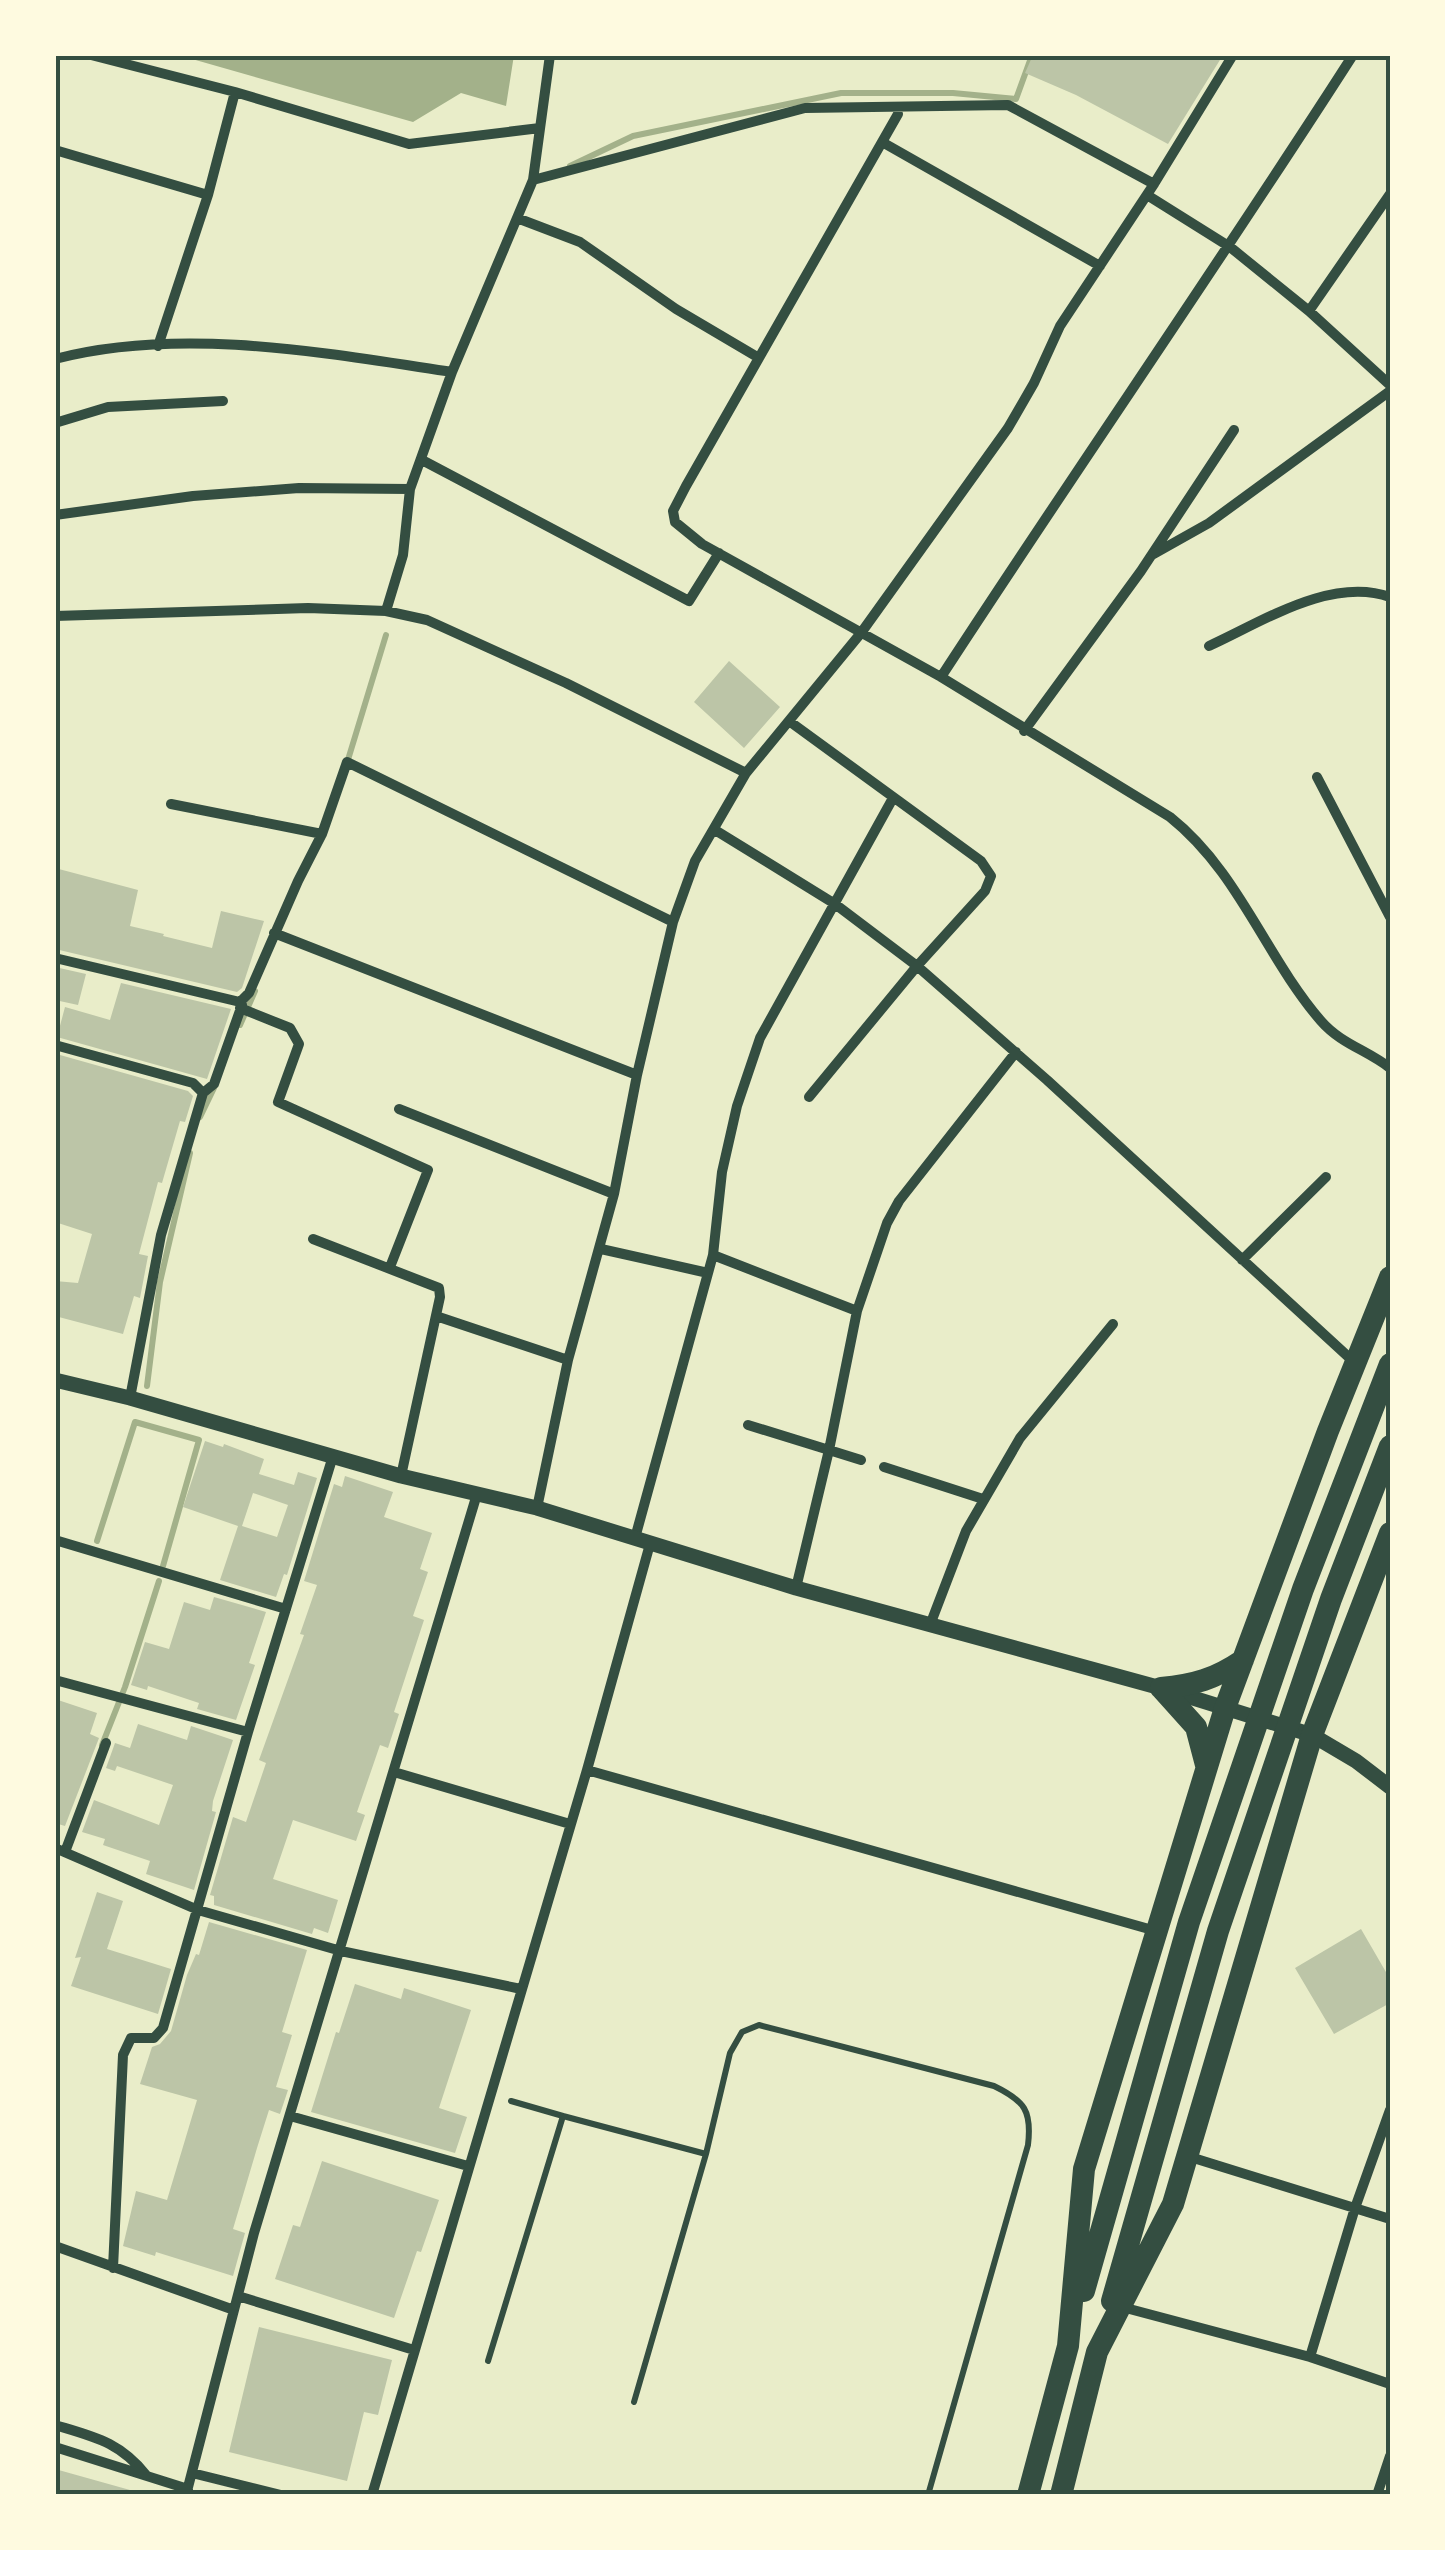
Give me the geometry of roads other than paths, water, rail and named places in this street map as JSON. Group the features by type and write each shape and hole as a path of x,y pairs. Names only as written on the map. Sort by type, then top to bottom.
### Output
{"highway":[{"path":"1068,2346 1084,2169 1207,1769 1222,1707 1390,1277"},
{"path":"1028,2495 1189,1922 1304,1589 1390,1364"},
{"path":"1354,1366 1353,1381 1361,1397 1390,1412"},
{"path":"1061,2495 1097,2352 1218,1930 1331,1599 1390,1446"},
{"path":"1097,2352 1173,2204 1312,1736 1390,1533"},
{"path":"1270,1587 1268,1633 1275,1654 1293,1668 1322,1658 1352,1630"},
{"path":"1161,1688 1199,1684 1243,1660"},
{"path":"1161,1688 1196,1728 1207,1769"},
{"path":"1199,1794 1226,1765 1261,1770 1273,1787 1284,1833"}],"street":[{"path":"91,55 235,92 409,144 540,128"},
{"path":"386,611 403,555 410,489 452,372 535,180 550,55"},
{"path":"537,1508 568,1360 614,1194 673,922 690,872 746,773 861,633 1008,428 1034,383 1053,338 1233,55"},
{"path":"941,677 1354,55"},
{"path":"158,346 208,194 235,92"},
{"path":"535,180 804,108 1008,106 1154,184"},
{"path":"898,114 674,511 677,526 941,677 1188,832 1226,877 1318,1018 1342,1042 1390,1068"},
{"path":"882,142 1100,266"},
{"path":"55,150 208,194"},
{"path":"1309,311 1390,194"},
{"path":"1147,195 1230,247 1309,311 1390,388 1209,523 1151,556"},
{"path":"1377,212 1390,219"},
{"path":"520,218 580,242 676,310 759,358"},
{"path":"55,359 86,350 202,344 332,354 452,372"},
{"path":"55,424 108,406 224,401"},
{"path":"1024,731 1151,556 1234,430"},
{"path":"422,460 689,601 719,553"},
{"path":"55,516 193,496 299,488 410,489"},
{"path":"1209,646 1319,597 1344,590 1390,596"},
{"path":"55,616 308,608 386,611 427,620 465,634 746,773"},
{"path":"789,721 985,864 991,876 986,891 917,966 809,1097"},
{"path":"139,1400 161,1236 202,1093 214,1084 242,1004 279,935 322,834 347,762 673,922"},
{"path":"1317,777 1390,917"},
{"path":"372,2495 468,2166 494,2097 521,1989 587,1770 713,1255 722,1172 737,1106 760,1038 893,798"},
{"path":"171,804 322,834"},
{"path":"715,830 835,904 917,966 1016,1052 1354,1366"},
{"path":"279,935 637,1075"},
{"path":"55,958 233,1001 290,1028 300,1044 278,1102 428,1170 390,1267"},
{"path":"55,1045 193,1084 202,1093"},
{"path":"796,1588 857,1311 878,1244 900,1201 1016,1052"},
{"path":"399,1108 614,1194"},
{"path":"1242,1260 1326,1177"},
{"path":"313,1239 439,1288 401,1476"},
{"path":"601,1249 708,1273"},
{"path":"713,1255 857,1311"},
{"path":"436,1316 568,1360"},
{"path":"930,1625 966,1531 1020,1438 1113,1324"},
{"path":"55,1380 139,1400 401,1476 537,1508 796,1588 1161,1688 1312,1736 1356,1760 1390,1787"},
{"path":"748,1425 861,1460"},
{"path":"113,2268 123,2055 131,2038 154,2038 163,2028 333,1456"},
{"path":"884,1467 983,1499"},
{"path":"55,2446 187,2492 290,2116 477,1494"},
{"path":"55,1540 286,1609"},
{"path":"55,1680 248,1732"},
{"path":"106,1743 60,1850 198,1910 341,1951 521,1989"},
{"path":"587,1770 1157,1931"},
{"path":"394,1772 570,1824"},
{"path":"1310,2358 1354,2208 1390,2110"},
{"path":"290,2116 468,2166"},
{"path":"1187,2156 1390,2219"},
{"path":"55,2246 234,2310"},
{"path":"238,2296 414,2350"},
{"path":"1120,2307 1310,2358 1390,2384"},
{"path":"55,2425 109,2442 130,2454 147,2476"},
{"path":"1377,2495 1390,2456"},
{"path":"192,2473 281,2495"}],"lane":[{"path":"634,2402 706,2154 730,2054 742,2032 759,2024 994,2086 1025,2108 1031,2120 1028,2145 928,2495"},
{"path":"511,2101 706,2154"},
{"path":"488,2361 563,2116"}],"waterway":[{"path":"570,166 633,136 841,93 953,93 1016,99 1032,55"},
{"path":"347,763 386,635"},
{"path":"240,1025 255,991"},
{"path":"200,1117 214,1088"},
{"path":"147,1386 160,1282 190,1153"},
{"path":"97,1541 135,1422 199,1440 163,1566"},
{"path":"102,1745 159,1581"}]}
